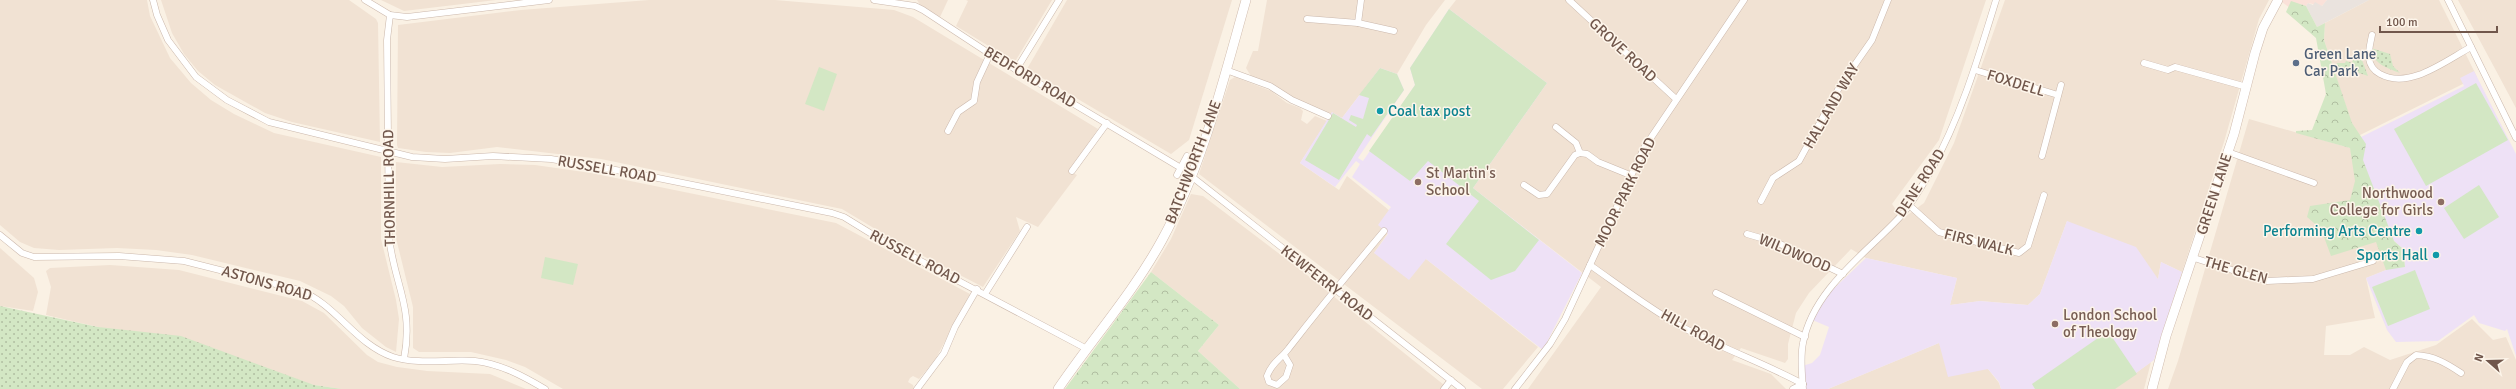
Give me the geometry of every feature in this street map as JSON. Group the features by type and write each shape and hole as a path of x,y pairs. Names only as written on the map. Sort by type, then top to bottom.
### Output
{"street":[{"name":"RUSSELL ROAD","path":"153,0 157,15 168,40 180,59 196,76 227,100 269,122 412,157 445,159 493,156 551,159 633,172 832,213 844,218 883,241 1087,349"},
{"path":"365,0 390,15 407,17 549,0"},
{"name":"BEDFORD ROAD","path":"874,0 915,6 923,10 1016,70 1181,168"},
{"path":"1016,70 1059,0"},
{"name":"BATCHWORTH LANE","path":"1058,389 1161,241 1191,176 1226,70 1246,0"},
{"path":"1358,23 1361,0"},
{"name":"GROVE ROAD","path":"1569,0 1676,99"},
{"name":"MOOR PARK ROAD","path":"1514,389 1550,344 1561,326 1630,175 1644,148 1744,0"},
{"name":"HALLAND WAY","path":"1761,201 1773,178 1799,161 1840,86 1872,40 1888,0"},
{"name":"DENE ROAD","path":"1803,387 1803,344 1816,309 1843,274 1909,205 1944,146 1975,70 1996,0"},
{"name":"GREEN LANE","path":"2152,389 2166,336 2194,258 2228,152 2263,28 2278,0"},
{"path":"2448,0 2516,138"},
{"name":"THORNHILL ROAD","path":"390,15 387,40 391,258 405,302 408,326 404,359"},
{"path":"1307,19 1358,23 1394,31"},
{"path":"2372,35 2367,55 2370,64 2377,72 2394,80 2405,80 2422,73 2471,47"},
{"path":"948,131 958,112 974,101 977,82 990,54"},
{"path":"2144,63 2168,70 2175,67 2247,87"},
{"path":"1226,70 1270,86 1292,100 1328,116"},
{"name":"FOXDELL","path":"1975,70 2058,96"},
{"name":"FOXDELL","path":"2042,156 2061,85"},
{"path":"1072,171 1107,123"},
{"path":"1556,127 1576,143 1580,154"},
{"path":"2228,152 2314,182"},
{"path":"1524,185 1539,194 1547,194 1575,156 1580,154 1587,154 1598,162 1630,175"},
{"path":"1177,175 1188,156"},
{"name":"KEWFERRY ROAD","path":"1191,176 1462,389"},
{"name":"FIRS WALK","path":"1909,205 1939,232 2019,253 2028,246 2044,195"},
{"path":"985,294 1027,227"},
{"path":"1284,355 1290,365 1286,378 1277,385 1269,382 1266,376 1271,364 1284,355 1335,289 1384,231"},
{"name":"WILDWOOD","path":"1747,234 1778,243 1843,274"},
{"name":"ASTONS ROAD","path":"0,235 22,253 34,257 119,256 184,261 293,288 317,297 375,348 394,357 404,359 476,362 493,365 518,374 545,389"},
{"name":"THE GLEN","path":"2194,258 2267,281 2313,280 2373,261"},
{"name":"HILL ROAD","path":"1590,265 1682,327 1720,347 1768,365 1803,387"},
{"path":"918,389 944,353 956,327 977,290"},
{"path":"1716,293 1805,337"},
{"path":"2393,389 2407,362 2416,355 2428,356 2444,362 2461,373"},
{"path":"1444,389 1451,380"},
{"path":"1794,389 1803,387"}],"shaded area":[{"path":"0,0 147,0 150,16 170,58 191,83 211,100 234,114 274,133 381,157 381,239 396,300 399,319 396,352 386,347 362,328 344,306 331,296 300,281 192,255 156,250 117,248 59,250 34,248 20,242 0,225"},
{"path":"161,0 349,0 376,19 378,23 380,142 292,122 265,113 215,85 198,71 184,54 172,33"},
{"path":"381,0 496,0 404,11"},
{"path":"649,0 775,0 894,10 913,17 1098,129 1069,171 1077,175 1038,227 1016,217 1020,231 983,287 902,245 842,209 601,159 497,147 450,153 426,152 398,148 398,25 521,10"},
{"path":"917,0 948,0 940,17 920,5"},
{"path":"966,0 1052,0 1016,60 1013,61 956,26 968,1"},
{"path":"1067,0 1232,0 1189,140 1171,154 1027,69"},
{"path":"1267,0 1445,0 1426,25 1397,74 1380,68 1342,118 1291,97 1273,84 1251,76 1246,68 1253,51 1258,51"},
{"path":"1456,0 1986,0 1939,140 1892,204 1902,219 1924,203 1954,143 2005,0 2269,0 2259,19 2224,142 2182,272 2161,262 2158,279 2067,221 2040,294 2028,305 1980,301 1950,305 1957,278 1866,258 1851,249 1809,293 1796,313 1788,344 1788,359 1785,363 1741,348 1732,360 1771,374 1786,389 1528,389 1601,287 1473,188 1547,83 1449,9"},
{"path":"2279,0 2327,0 2322,6 2308,3 2300,15"},
{"path":"2327,0 2369,0 2317,27 2306,6 2308,3 2313,5 2315,2 2322,6"},
{"path":"2369,0 2439,0 2477,77 2356,137 2324,40 2325,23"},
{"path":"2458,0 2516,0 2516,108 2500,78"},
{"name":"St Martin's School","path":"1449,9 1547,83 1473,188 1582,273 1543,350 1426,259 1409,280 1374,253 1388,234 1378,225 1391,207 1352,177 1360,164 1356,161 1335,187 1300,163 1332,112 1342,118 1380,68 1397,74 1404,90 1358,158 1363,161 1415,85 1410,68"},
{"name":"Northwood College for Girls","path":"2474,71 2516,154 2516,356 2507,329 2505,331 2479,323 2474,315 2438,341 2396,342 2387,330 2366,278 2391,268 2405,267 2403,249 2378,226 2357,139 2464,86 2460,78"},
{"path":"1235,77 1271,91 1287,103 1300,108 1303,111 1301,120 1307,124 1315,116 1327,121 1300,163 1339,190 1347,176 1390,211 1388,233 1374,253 1426,259 1538,347 1503,389 1482,389 1199,174 1230,80"},
{"path":"2249,119 2350,148 2391,268 2366,278 2375,318 2326,326 2324,355 2350,355 2364,347 2390,360 2436,345 2472,319 2493,340 2506,337 2516,360 2516,389 2168,389 2178,361"},
{"path":"396,162 442,167 500,164 535,165 591,173 836,223 970,294 935,360 919,379 913,376 910,378 908,382 913,385 914,389 563,389 525,367 506,360 471,352 419,352 413,348 413,307 396,238"},
{"path":"1191,194 1203,196 1302,271 1449,389 1240,389 1198,351 1219,325 1151,272 1171,239"},
{"name":"London School of Theology","path":"2067,221 2136,247 2158,279 2161,262 2182,272 2154,360 2114,389 2001,389 1999,382 1988,369 1948,377 1939,343 1828,389 1804,389 1802,366 1812,363 1820,355 1829,327 1810,319 1826,296 1866,258 1957,278 1950,305 1980,301 2028,305 2040,294"},
{"path":"0,248 34,278 38,292 33,311 0,306"},
{"path":"110,265 179,270 302,301 324,313 367,355 378,362 397,367 427,371 490,374 526,389 342,389 314,385 98,327 46,315 51,287 46,271 50,268"},
{"path":"1939,343 1988,369 1999,383 2001,389 1828,389"},
{"path":"2151,362 2144,389 2114,389"}],"green space":[{"path":"2291,1 2306,6 2317,27 2325,23 2324,40 2352,123 2366,144 2363,160 2394,241 2403,249 2405,267 2386,270 2376,242 2331,256 2321,229 2307,217 2310,206 2350,200 2355,181 2350,148 2296,133 2296,131 2312,130 2326,94 2316,38 2286,12"},
{"path":"1449,9 1547,83 1473,188 1539,240 1515,271 1491,280 1446,244 1479,201 1428,161 1410,181 1369,151 1415,85 1410,68"},
{"path":"2371,48 2390,54 2393,66 2400,73 2377,62"},
{"path":"2354,56 2362,60 2368,76 2345,68 2336,68 2337,63 2345,63 2346,61 2352,63"},
{"path":"819,67 837,74 824,111 805,104"},
{"path":"1380,68 1397,74 1404,90 1371,137 1367,134 1339,180 1305,160 1333,113 1356,127 1357,125 1349,120 1351,115 1363,119 1369,98 1359,95"},
{"path":"2476,83 2508,140 2426,186 2394,129"},
{"path":"2479,185 2499,217 2464,239 2444,208"},
{"path":"545,257 578,264 573,285 541,278"},
{"path":"2415,270 2430,309 2388,326 2372,287"},
{"path":"1151,272 1219,325 1198,351 1240,389 1065,389"},
{"path":"0,306 98,327 181,336 314,385 342,389 0,389"},
{"path":"2108,331 2137,374 2115,389 2035,389 2032,384"}],"place":[{"name":"Green Lane Car Park","path":"2296,63"},
{"name":"Coal tax post","path":"1380,111"},
{"name":"St Martin's School","path":"1418,182"},
{"name":"Northwood College for Girls","path":"2441,202"},
{"name":"Performing Arts Centre","path":"2419,231"},
{"name":"Sports Hall","path":"2436,255"},
{"name":"London School of Theology","path":"2055,324"}]}
